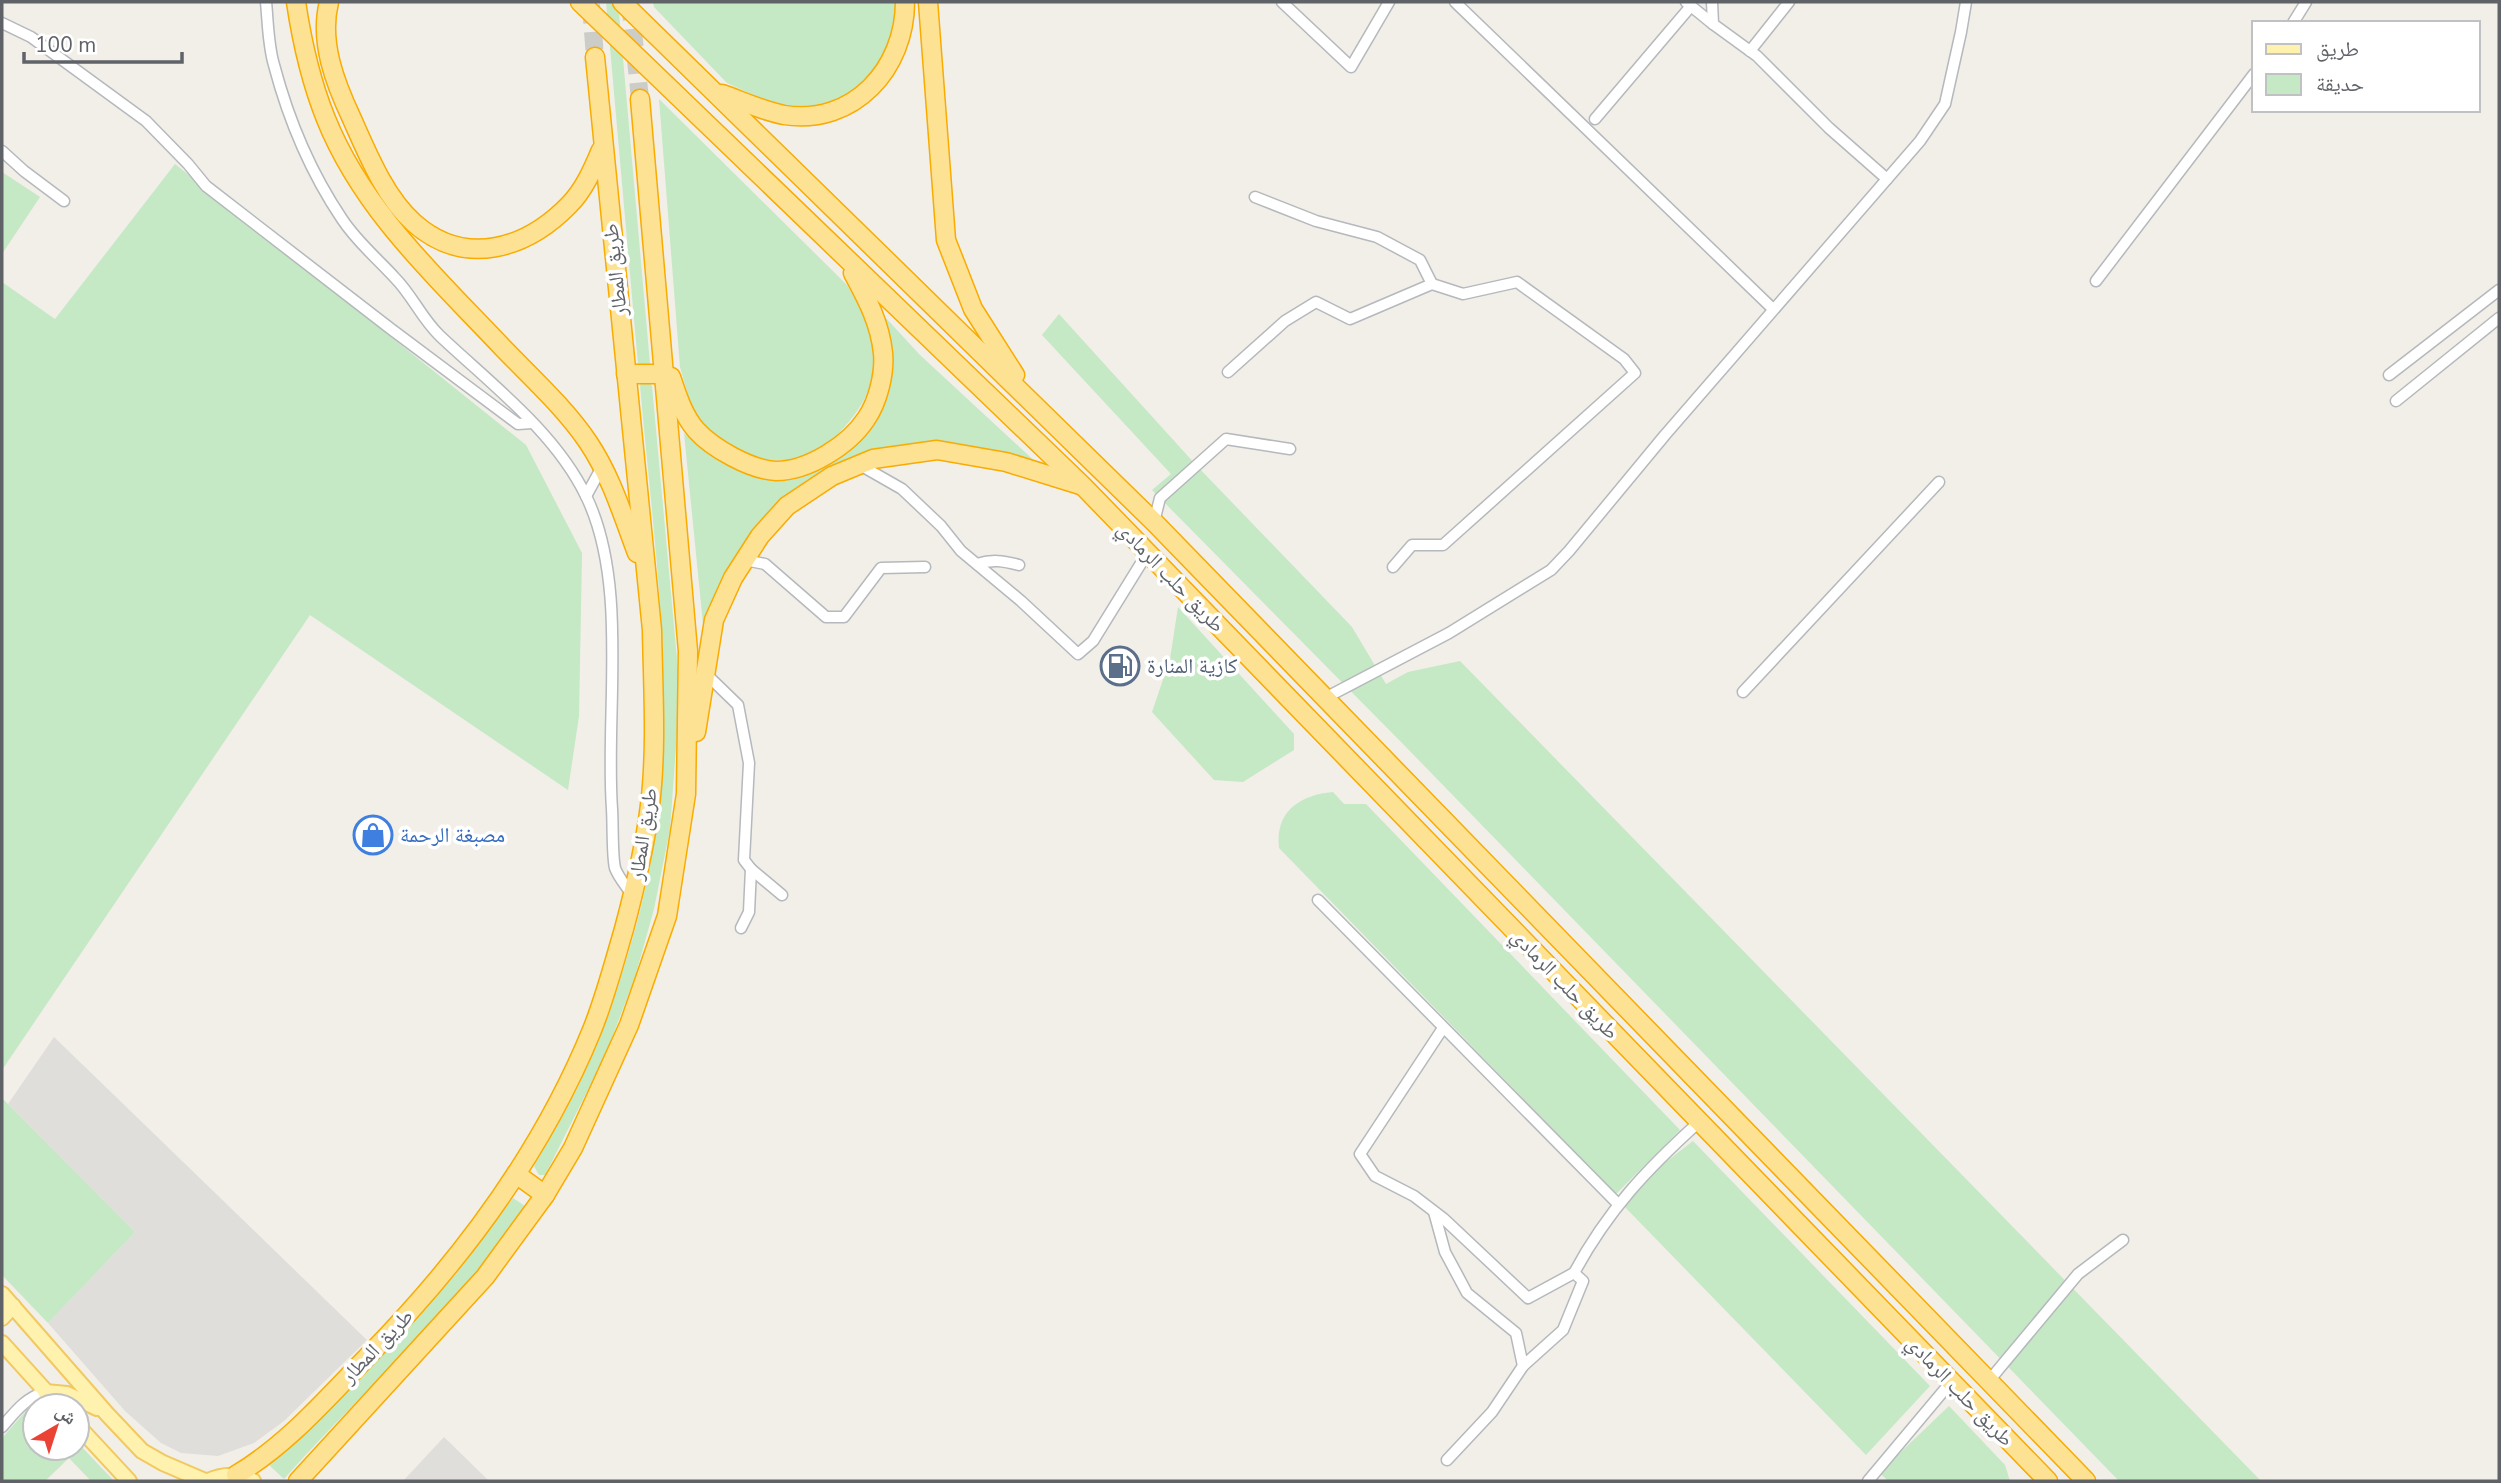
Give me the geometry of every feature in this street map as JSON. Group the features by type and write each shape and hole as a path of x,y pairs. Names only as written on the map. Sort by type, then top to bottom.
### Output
{"highway":[{"path":"296,2 312,80 326,121 369,198 395,233 440,284 549,397 588,442 611,485 646,580"},
{"path":"329,2 325,32 330,60 338,90 368,155 397,204 415,224 442,242 472,251 516,243 536,233 571,203 603,147"},
{"name":"طريق حلب الرمادي","path":"580,2 1083,486 2048,1481"},
{"path":"622,2 1130,497"},
{"path":"717,92 784,115 823,114 853,103 884,75 894,56 905,15 905,2"},
{"path":"928,2 946,240 973,309 1025,389 1130,497"},
{"name":"طريق المطار","path":"244,1478 382,1342 424,1296 474,1235 516,1174 557,1106 592,1029 633,896 650,804 654,702 652,630 596,57"},
{"name":"طريق المطار","path":"298,1481 485,1277 545,1195 573,1149 629,1025 667,916 686,794 688,651 640,99"},
{"path":"660,346 680,405 696,430 736,460 775,471 808,464 831,453 867,419 883,372 881,339 873,309 845,258"},
{"path":"625,374 663,374"},
{"path":"686,794 714,620 744,560 760,536 787,506 832,476 873,459 937,450 1006,462 1083,486"},
{"name":"طريق حلب الرمادي","path":"1130,497 2085,1481"},
{"path":"516,1174 545,1195"}],"main road":[{"path":"2,1294 142,1451 206,1481 226,1475 244,1478"},
{"path":"2,1318 13,1306"},
{"path":"2,1343 46,1392"},
{"path":"91,1405 107,1414"},
{"path":"91,1441 129,1481"}],"street":[{"path":"266,2 273,63 295,129 319,181 342,220 374,258 396,278 438,334 489,379 532,423 568,466 586,496 606,553 612,680 609,772 615,868 633,896"},
{"path":"1282,2 1351,67 1389,2"},
{"path":"1455,2 1773,309"},
{"path":"1712,2 1713,24"},
{"path":"1750,51 1788,2"},
{"path":"1322,693 1450,634 1551,570 1920,141 1945,104 1966,2"},
{"path":"2294,21 2306,2"},
{"path":"1595,119 1688,4 1750,51 1829,128 1887,179"},
{"path":"2,23 31,37 146,121 206,186 391,330 518,424 532,423"},
{"path":"2096,281 2252,77"},
{"path":"2,151 64,201"},
{"path":"1255,197 1316,221 1377,237 1420,260 1432,284"},
{"path":"1228,372 1285,321 1317,302 1350,320 1432,284 1463,294 1517,282 1624,359 1635,373 1443,545 1412,545 1393,567"},
{"path":"2389,375 2499,290"},
{"path":"2396,401 2499,317"},
{"path":"1154,522 1160,498 1226,439 1290,449"},
{"path":"859,465 902,489 941,526 961,551 1021,601 1078,654 1093,641 1148,552"},
{"path":"586,496 602,467"},
{"path":"1743,692 1939,482"},
{"path":"744,560 765,564 826,617 844,617 881,568 925,567"},
{"path":"977,564 1002,560 1019,565"},
{"path":"706,674 738,705 750,763 744,860 782,895"},
{"path":"741,928 749,912 751,869"},
{"path":"1318,900 1618,1205"},
{"path":"1443,1028 1360,1154 1375,1176 1414,1196 1528,1298 1574,1273 1618,1205 1651,1166 1699,1122"},
{"path":"1434,1212 1445,1252 1467,1293 1516,1333 1523,1366"},
{"path":"1988,1382 2078,1275 2123,1240"},
{"path":"1447,1460 1492,1412 1523,1366 1563,1330 1583,1281 1574,1273"},
{"path":"1868,1481 1951,1382"},
{"path":"2,1427 21,1405"}],"shaded area":[{"path":"54,1037 367,1340 284,1421 254,1443 218,1456 181,1453 161,1443 125,1411 48,1323 135,1232 8,1104"},
{"path":"444,1437 489,1481 403,1481"}],"green space":[{"path":"606,2 618,2 650,364 648,367 638,364"},
{"path":"653,2 896,2 896,28 872,77 852,94 815,105 789,106 760,98 727,83 654,7"},
{"path":"659,99 847,285 866,321 874,358 867,394 837,435 807,456 777,460 746,455 719,440 698,418 692,406 680,367"},
{"path":"175,164 526,445 582,553 579,716 568,790 310,615 2,1070 2,282 55,319"},
{"path":"2,172 40,197 2,254"},
{"path":"1059,314 1196,465 1352,627 1386,684 1408,672 1460,661 2261,1481 2119,1481 1405,746 1152,490 1171,474 1042,335"},
{"path":"884,316 920,355 1041,467 916,444 791,494 704,634 684,433 724,463 756,477 789,480 816,470 867,431 886,402 892,360"},
{"path":"644,381 652,386 680,692 670,829 654,909 635,977 605,1056 545,1175 539,1175 534,1166 578,1087 603,1028 625,964 643,898 655,835 661,779 663,666 656,554 640,385"},
{"path":"1178,607 1294,734 1294,750 1243,782 1214,780 1152,712 1170,659"},
{"path":"1333,792 1344,804 1366,804 1680,1130 1616,1194 1279,848 1281,824 1285,815 1310,797"},
{"path":"2,1098 135,1232 48,1323 2,1275"},
{"path":"1693,1141 1930,1386 1866,1455 1621,1203 1641,1181"},
{"path":"513,1198 525,1206 484,1263 411,1346 284,1479 269,1465 312,1427 456,1274"},
{"path":"1949,1406 2005,1465 2010,1481 1888,1481 1881,1474 1882,1470"},
{"path":"21,1416 21,1462 65,1462 45,1481 2,1481 4,1436"},
{"path":"91,1457 114,1481 91,1481 73,1462 91,1462"}],"tunnel":[{"path":"630,2 640,99"},
{"path":"591,5 595,57"}],"place":[{"name":"كازية المنارة","path":"1120,666"},
{"name":"مصبغة الرحمة","path":"373,835"}]}
